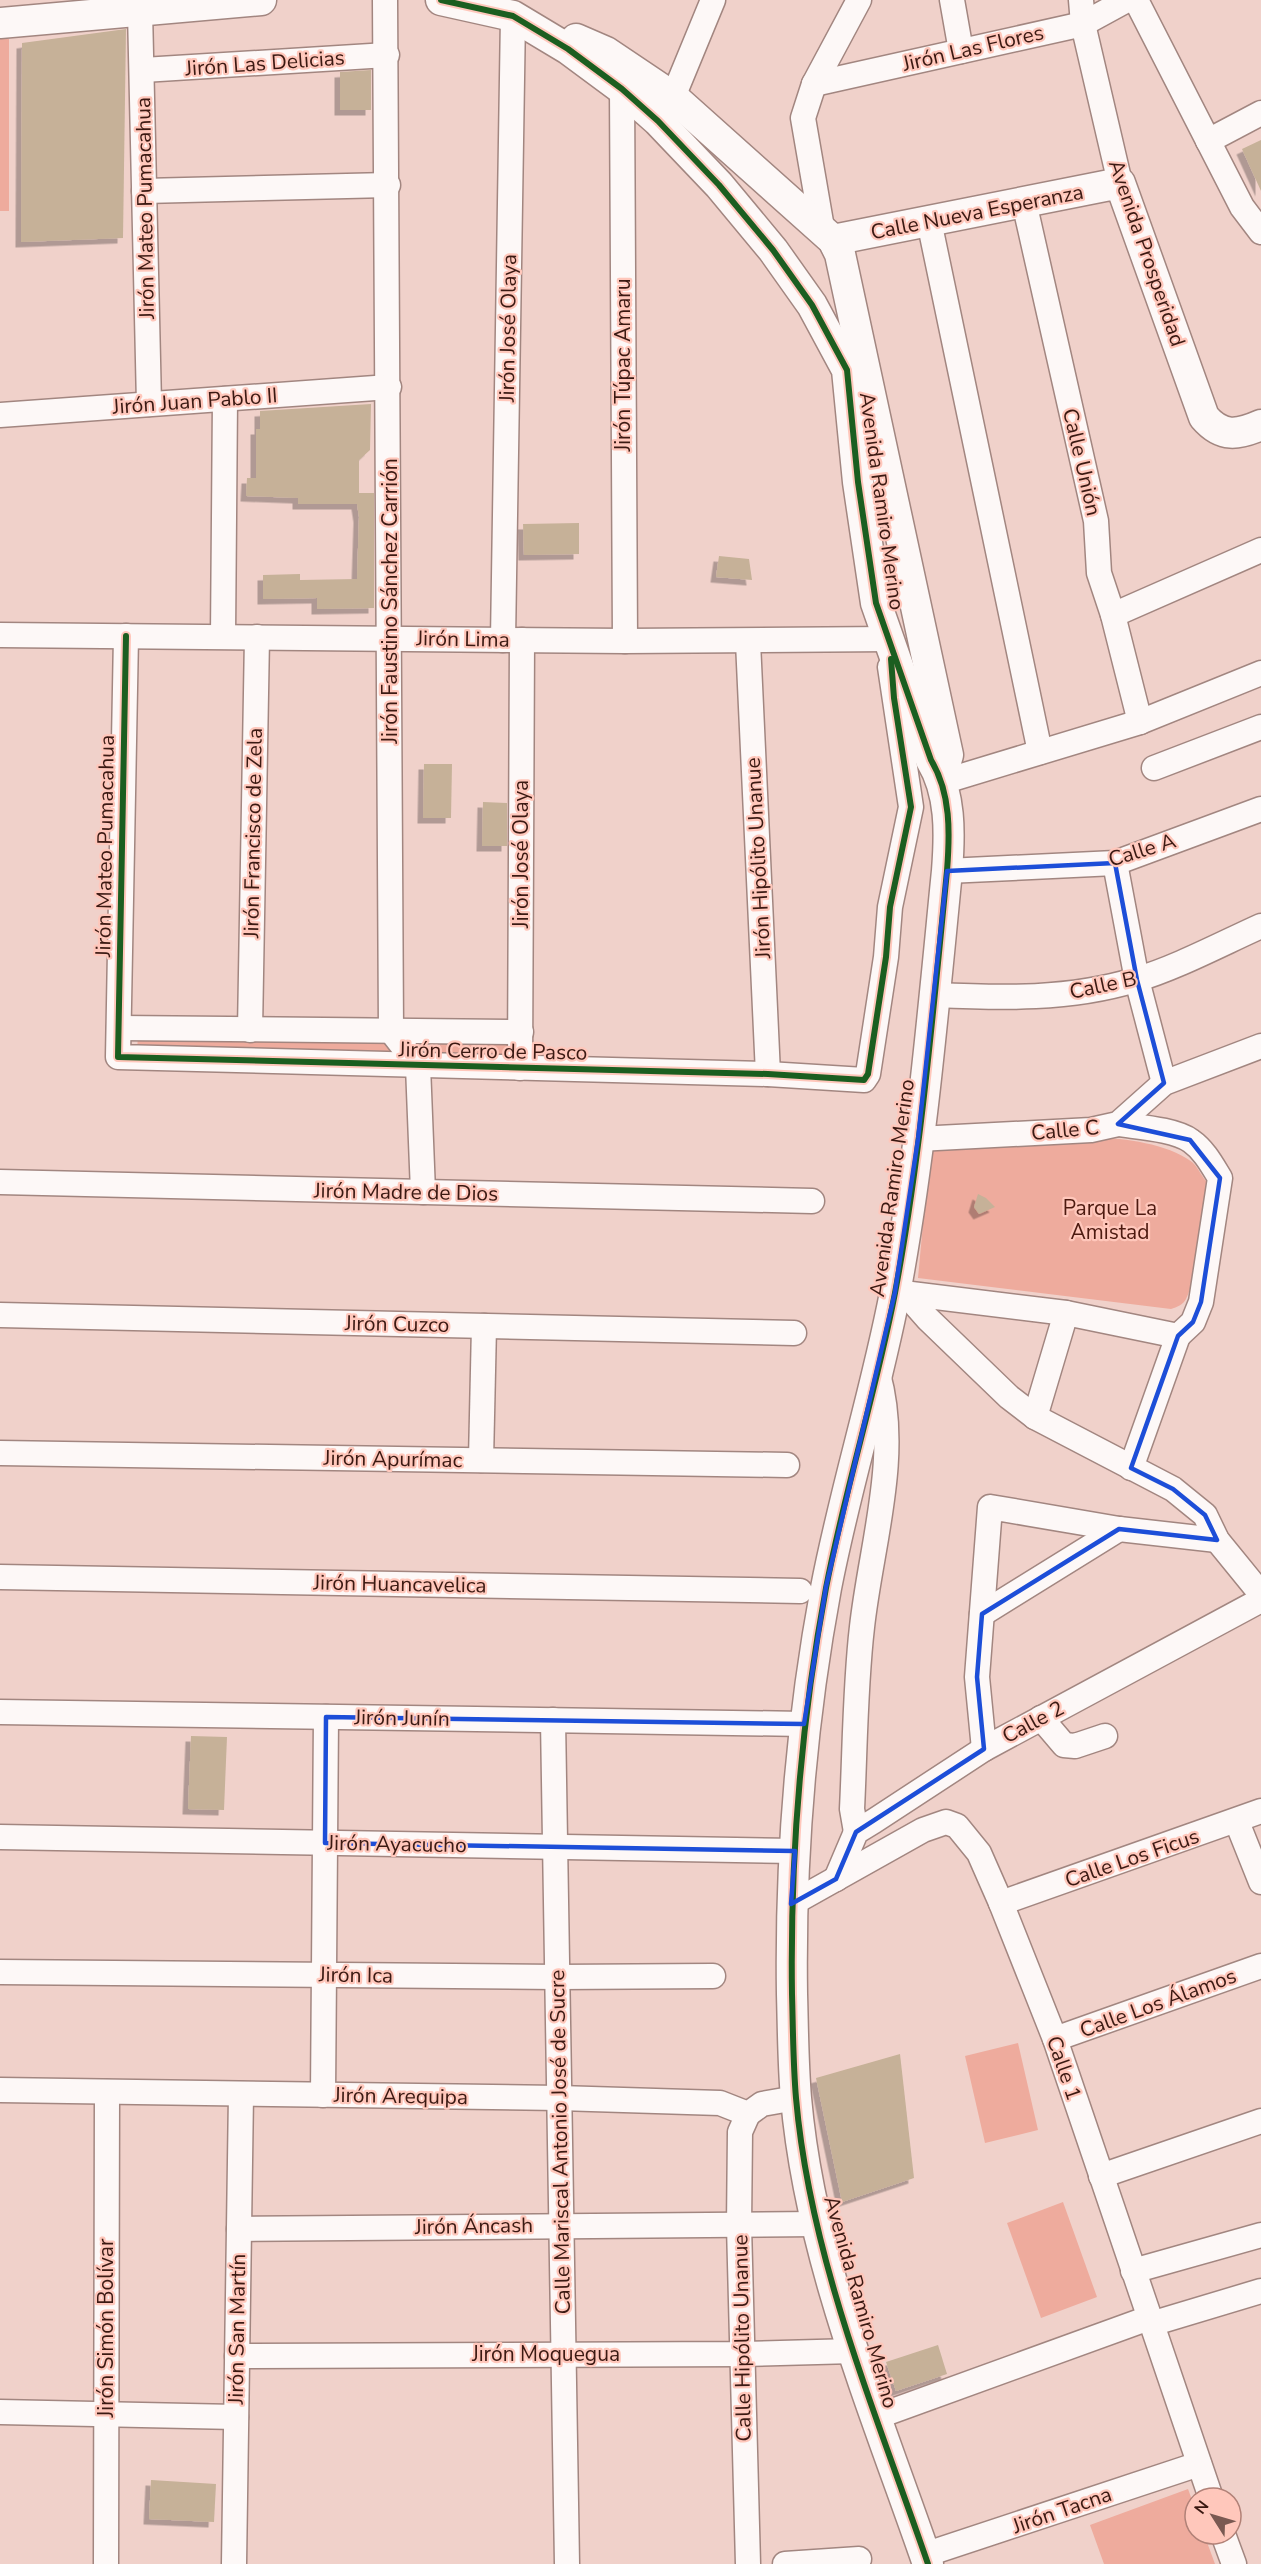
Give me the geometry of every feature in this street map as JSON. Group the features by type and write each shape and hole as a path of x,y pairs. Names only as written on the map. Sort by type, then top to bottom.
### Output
{"street":[{"path":"0,23 261,0"},
{"name":"Jirón Faustino Sánchez Carrión","path":"385,0 391,638 391,1031"},
{"name":"Avenida Ramiro Merino","path":"441,0 513,16 606,52 674,97 827,234 840,254 948,755 941,779"},
{"path":"674,97 713,0"},
{"path":"827,234 803,118 814,84 859,0"},
{"path":"952,0 961,51"},
{"name":"Jirón Las Flores","path":"814,84 961,51 1127,0"},
{"path":"1136,0 1242,207 1261,232"},
{"name":"Jirón Mateo Pumacahua","path":"140,11 149,404"},
{"name":"Avenida Prosperidad","path":"1082,12 1120,183 1204,417 1211,425 1230,434 1240,434 1261,425"},
{"name":"Avenida Ramiro Merino","path":"513,16 568,50 622,89 658,121 719,185 773,250 812,305 844,363 876,603 931,760 941,779 949,838 947,871 901,1293 878,1374 826,1587 804,1724 791,1904 796,2098 817,2224 854,2351 926,2559"},
{"name":"Jirón José Olaya","path":"513,16 513,640 520,1068"},
{"name":"Jirón Las Delicias","path":"143,70 387,55"},
{"name":"Jirón Túpac Amaru","path":"622,89 625,641"},
{"path":"1208,141 1261,113"},
{"name":"Calle Nueva Esperanza","path":"827,234 929,221 1120,183"},
{"path":"144,190 388,185"},
{"name":"Calle Unión","path":"1024,202 1096,521 1099,573 1113,615 1140,722"},
{"path":"929,221 1040,752"},
{"name":"Jirón Juan Pablo II","path":"0,415 389,387"},
{"path":"223,636 225,399"},
{"path":"1113,615 1261,550"},
{"name":"Jirón Lima","path":"0,634 891,643"},
{"name":"Jirón Mateo Pumacahua","path":"118,1058 126,636"},
{"name":"Jirón Francisco de Zela","path":"250,1030 257,637"},
{"name":"Jirón Hipólito Unanue","path":"748,642 768,1074"},
{"name":"Jirón Cerro de Pasco","path":"118,1058 866,1078 886,957 890,907 911,807 890,669 891,643"},
{"path":"941,779 1140,722 1261,673"},
{"path":"1154,768 1261,728"},
{"name":"Calle A","path":"947,871 1115,863 1261,809"},
{"path":"1115,863 1137,980 1164,1083"},
{"name":"Calle B","path":"935,995 1015,998 1087,992 1137,980 1261,926"},
{"name":"Jirón Cerro de Pasco","path":"118,1028 520,1032"},
{"path":"391,1031 418,1066 423,1192"},
{"name":"Calle C","path":"918,1139 1091,1130 1118,1124 1164,1083 1261,1046"},
{"path":"1118,1124 1155,1130 1190,1140 1207,1157 1220,1178 1201,1302 1194,1322 1178,1336 1131,1468"},
{"name":"Jirón Madre de Dios","path":"0,1182 812,1201"},
{"path":"901,1293 1066,1313 1178,1336"},
{"path":"901,1293 1009,1397 1035,1417 1173,1489 1206,1515 1217,1540 1261,1594"},
{"path":"1035,1417 1066,1313"},
{"name":"Jirón Cuzco","path":"0,1315 794,1333"},
{"path":"481,1460 484,1326"},
{"path":"836,1879 856,1832 852,1809 861,1636 884,1485 887,1414 878,1374"},
{"name":"Jirón Apurímac","path":"0,1453 787,1465"},
{"path":"984,1749 977,1677 990,1507 1119,1529 1217,1540"},
{"path":"982,1614 1119,1529"},
{"name":"Jirón Huancavelica","path":"0,1577 800,1591"},
{"name":"Calle 2","path":"856,1832 984,1749 1261,1600"},
{"name":"Jirón Junín","path":"0,1712 804,1724"},
{"path":"323,2095 326,1717"},
{"path":"1041,1718 1064,1745 1075,1746 1105,1736"},
{"name":"Calle Mariscal Antonio José de Sucre","path":"553,1720 567,2564"},
{"name":"Calle Los Ficus","path":"1001,1903 1261,1812"},
{"name":"Calle 1","path":"791,1904 923,1830 946,1822 957,1826 974,1845 1001,1903 1055,2039 1207,2486"},
{"path":"1237,1822 1261,1882"},
{"name":"Jirón Ayacucho","path":"0,1838 555,1845 795,1851"},
{"name":"Calle Los Álamos","path":"1055,2039 1261,1966"},
{"name":"Jirón Ica","path":"0,1972 557,1977 713,1976"},
{"name":"Jirón Arequipa","path":"0,2090 559,2098 720,2103 748,2114"},
{"name":"Jirón Simón Bolívar","path":"106,2564 107,2092"},
{"name":"Jirón San Martín","path":"234,2564 241,2094"},
{"path":"748,2114 762,2104 796,2098"},
{"name":"Calle Hipólito Unanue","path":"748,2114 740,2132 739,2226 748,2564"},
{"path":"1101,2176 1261,2121"},
{"name":"Jirón Áncash","path":"239,2229 817,2224"},
{"path":"1132,2271 1261,2235"},
{"path":"876,2417 1150,2321 1261,2291"},
{"name":"Jirón Moquegua","path":"237,2356 742,2354 854,2351"},
{"path":"0,2412 236,2417"},
{"name":"Jirón Tacna","path":"926,2559 1199,2464"},
{"path":"1227,2546 1234,2564"},
{"path":"785,2564 859,2559"}],"highlighted area":[{"path":"1115,863 1137,980 1164,1083 1118,1124 1190,1140 1220,1178 1201,1302 1193,1322 1178,1336 1131,1468 1173,1489 1205,1515 1217,1540 1119,1529 982,1614 977,1677 984,1749 856,1832 836,1879 791,1904 795,1851 325,1843 326,1717 804,1724 826,1587 895,1292 918,1139 947,871"}],"green space":[{"path":"0,39 9,39 9,211 0,211"},
{"path":"138,1036 391,1042 398,1054 137,1050"},
{"path":"440,1040 509,1041 508,1056 440,1055"},
{"name":"Parque La Amistad","path":"1095,1137 1132,1141 1170,1150 1192,1162 1206,1181 1194,1274 1186,1299 1182,1304 1171,1309 918,1278 930,1148"},
{"path":"1018,2043 1038,2130 985,2143 965,2056"},
{"path":"1063,2202 1097,2297 1041,2318 1007,2223"},
{"path":"1183,2491 1183,2546 1208,2546 1215,2564 1104,2564 1090,2525"}],"building":[{"path":"126,29 123,238 21,242 22,43"},
{"path":"371,70 371,110 340,110 340,72"},
{"path":"1261,140 1261,191 1242,149"},
{"path":"371,404 370,450 359,460 359,493 374,493 374,608 317,609 317,598 263,599 263,575 300,574 300,580 357,579 359,517 357,504 298,504 298,498 246,496 247,478 256,478 256,429 260,429 260,411"},
{"path":"579,523 579,554 524,555 523,524"},
{"path":"719,556 749,559 752,580 716,577"},
{"path":"424,764 452,764 451,818 423,818"},
{"path":"483,802 507,803 507,846 482,846"},
{"path":"978,1194 995,1207 979,1214 974,1207"},
{"path":"191,1736 227,1737 224,1810 188,1809"},
{"path":"900,2054 914,2178 842,2202 816,2078"},
{"path":"938,2345 947,2374 896,2391 886,2362"},
{"path":"151,2480 216,2484 214,2522 149,2519"}],"cycle path":[{"path":"441,0 513,16 568,49 622,89 658,121 719,185 773,250 812,305 847,370 858,482 876,603 946,800 949,828 947,871 926,1083 912,1188 895,1293 842,1514 817,1638 799,1790 792,1943 796,2098 815,2218 848,2335 928,2564"},
{"path":"126,636 118,1057 768,1074 864,1080 868,1074 886,957 890,907 911,807 894,698 891,659"}]}
